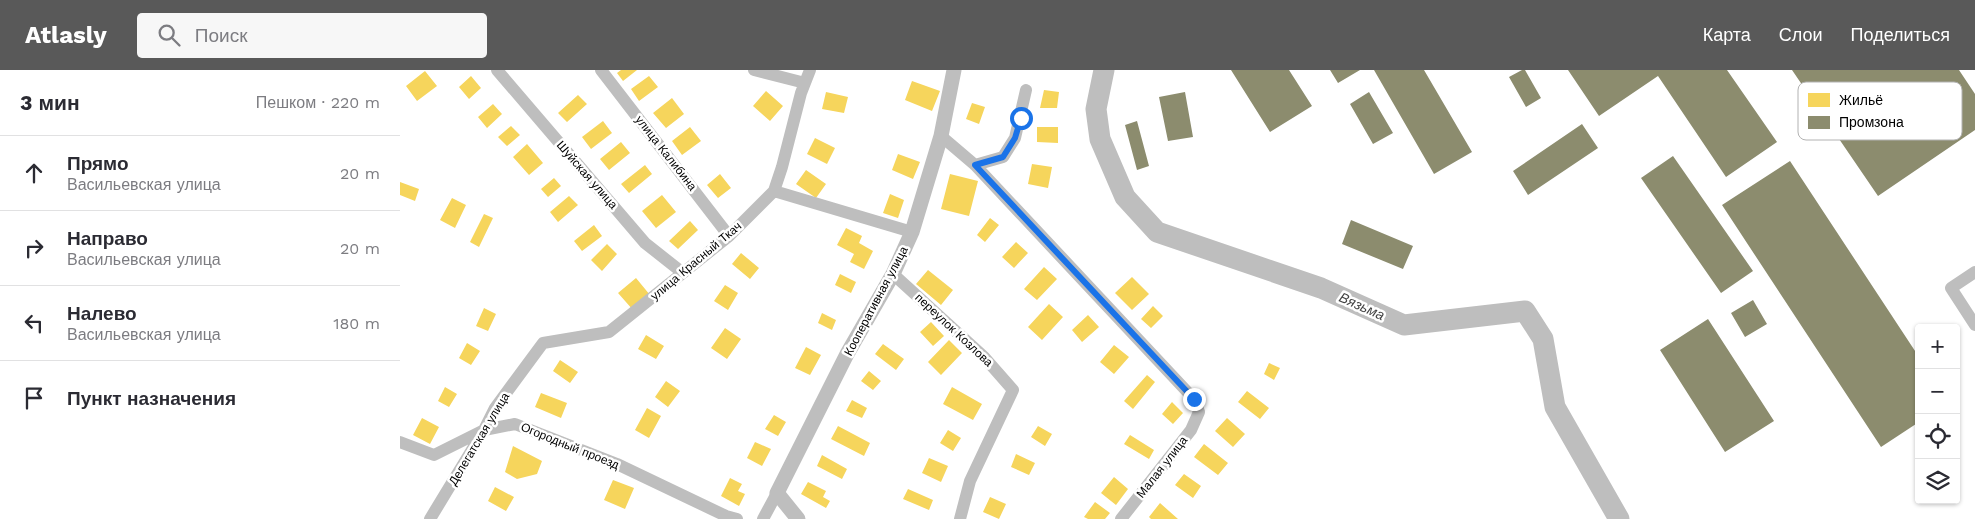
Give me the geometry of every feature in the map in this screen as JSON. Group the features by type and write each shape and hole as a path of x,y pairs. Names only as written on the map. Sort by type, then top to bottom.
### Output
{"street":[{"name":"Шуйская улица","path":"497,70 645,242 683,273"},
{"name":"улица Калибина","path":"601,70 729,236"},
{"path":"754,70 805,83"},
{"name":"улица Красный Ткач","path":"609,332 729,236 774,192 810,70"},
{"name":"Кооперативная улица","path":"764,519 846,354 893,274 912,232 941,136 954,70"},
{"path":"941,136 975,165 1003,157 1015,138 1026,90"},
{"name":"Малая улица","path":"975,165 1194,399 1199,412 1191,430 1121,519"},
{"path":"774,192 912,232"},
{"path":"1975,272 1951,288 1975,325"},
{"name":"переулок Козлова","path":"893,274 984,357 1013,390 970,481 960,519"},
{"name":"Делегатская улица","path":"430,519 484,430 495,408 543,343 609,332"},
{"name":"Огородный проезд","path":"400,442 434,455 484,430 515,424 617,464 726,516 737,519"},
{"path":"777,493 798,519"}],"building: Жильё":[{"path":"621,70 637,70 623,81 617,73"},
{"path":"425,71 437,86 417,101 406,86"},
{"path":"471,76 481,88 469,99 459,87"},
{"path":"649,76 658,87 639,101 631,89"},
{"path":"912,81 940,91 932,111 905,100"},
{"path":"1044,90 1059,92 1057,108 1040,108"},
{"path":"766,91 783,106 770,121 753,106"},
{"path":"826,92 848,97 844,113 822,109"},
{"path":"578,95 587,104 567,122 558,113"},
{"path":"672,98 684,114 666,128 653,113"},
{"path":"972,103 985,107 979,124 966,119"},
{"path":"493,104 502,114 487,128 478,117"},
{"path":"603,121 612,133 591,149 582,137"},
{"path":"511,126 520,135 507,146 498,137"},
{"path":"690,127 701,141 682,155 672,141"},
{"path":"1037,127 1058,127 1058,143 1037,142"},
{"path":"815,138 835,148 827,164 807,154"},
{"path":"621,142 630,153 609,170 600,159"},
{"path":"527,144 543,163 529,175 513,157"},
{"path":"898,154 920,162 913,179 892,170"},
{"path":"1032,164 1052,167 1048,188 1028,184"},
{"path":"645,165 652,174 629,193 621,184"},
{"path":"806,170 826,184 816,198 796,184"},
{"path":"720,174 731,188 718,198 707,185"},
{"path":"950,174 978,181 969,216 941,209"},
{"path":"554,178 561,186 548,197 541,189"},
{"path":"400,182 419,189 415,201 400,195"},
{"path":"890,194 904,200 898,218 883,213"},
{"path":"662,195 676,212 656,228 642,211"},
{"path":"569,196 578,205 558,222 550,212"},
{"path":"452,198 466,205 455,228 440,220"},
{"path":"484,214 493,218 479,247 470,242"},
{"path":"990,218 999,225 985,242 977,235"},
{"path":"690,221 698,230 678,249 669,241"},
{"path":"594,225 602,236 582,251 574,241"},
{"path":"846,228 862,236 859,243 873,251 864,269 850,262 854,254 837,245"},
{"path":"1016,242 1028,253 1014,268 1002,257"},
{"path":"607,244 617,254 602,271 591,260"},
{"path":"741,253 759,268 750,279 732,264"},
{"path":"1044,267 1057,279 1037,300 1024,289"},
{"path":"928,270 953,290 941,305 916,284"},
{"path":"840,274 856,282 851,293 835,285"},
{"path":"1132,277 1149,294 1132,310 1115,293"},
{"path":"636,278 650,295 633,310 618,293"},
{"path":"725,285 738,293 728,310 714,301"},
{"path":"1049,304 1063,317 1042,340 1028,327"},
{"path":"1153,306 1163,316 1151,328 1141,319"},
{"path":"484,308 496,314 488,331 476,326"},
{"path":"822,313 836,320 832,330 818,323"},
{"path":"1088,315 1099,327 1082,342 1072,330"},
{"path":"931,322 944,336 933,346 920,332"},
{"path":"725,328 741,339 727,359 711,348"},
{"path":"646,335 664,346 656,359 638,349"},
{"path":"949,340 962,353 941,375 928,362"},
{"path":"467,343 480,351 471,365 459,358"},
{"path":"883,344 904,359 896,370 875,354"},
{"path":"1114,345 1129,357 1114,374 1100,362"},
{"path":"806,347 821,355 810,375 795,368"},
{"path":"560,360 578,372 570,383 553,371"},
{"path":"1269,363 1280,368 1274,380 1264,374"},
{"path":"869,371 881,381 873,390 861,381"},
{"path":"1147,375 1155,382 1133,409 1124,401"},
{"path":"666,381 680,391 668,407 655,397"},
{"path":"445,387 457,394 449,407 438,401"},
{"path":"952,387 982,404 973,420 943,404"},
{"path":"1247,391 1269,408 1260,419 1238,402"},
{"path":"541,393 567,403 561,418 535,407"},
{"path":"852,400 867,408 862,418 846,411"},
{"path":"1172,402 1183,413 1173,424 1162,414"},
{"path":"647,408 661,416 649,438 635,430"},
{"path":"774,415 786,422 778,436 765,429"},
{"path":"422,418 439,427 430,444 413,435"},
{"path":"1227,418 1245,434 1233,447 1215,431"},
{"path":"838,426 870,443 864,456 831,439"},
{"path":"1038,426 1052,434 1045,446 1031,437"},
{"path":"948,430 961,438 953,451 940,443"},
{"path":"1130,435 1154,450 1149,459 1124,444"},
{"path":"755,442 771,449 762,466 747,458"},
{"path":"1204,444 1228,463 1218,475 1194,457"},
{"path":"513,446 542,461 537,474 517,479 505,472"},
{"path":"1016,454 1035,463 1029,475 1011,467"},
{"path":"822,455 847,469 842,479 817,466"},
{"path":"929,458 948,466 941,482 922,473"},
{"path":"1184,474 1201,486 1193,498 1175,485"},
{"path":"1114,477 1128,489 1116,505 1101,493"},
{"path":"730,478 742,484 738,491 745,494 739,506 721,496"},
{"path":"613,480 634,488 625,509 604,500"},
{"path":"808,482 826,491 823,497 830,501 826,508 801,494"},
{"path":"495,487 514,497 506,511 488,501"},
{"path":"908,489 933,500 929,510 903,499"},
{"path":"990,497 1006,504 999,519 983,512"},
{"path":"1095,502 1110,513 1105,519 1088,519 1084,517"},
{"path":"1160,503 1178,519 1151,519 1149,517"}],"building: Промзона":[{"path":"1231,70 1289,70 1312,106 1270,132"},
{"path":"1330,70 1360,70 1338,83"},
{"path":"1374,70 1424,70 1472,152 1434,174"},
{"path":"1525,70 1541,98 1526,107 1509,77"},
{"path":"1568,70 1727,70 1777,142 1726,177 1658,76 1599,116"},
{"path":"1792,70 1959,70 1975,94 1975,130 1962,139 1962,82 1800,82"},
{"path":"1185,92 1193,137 1168,141 1159,97"},
{"path":"1369,92 1393,133 1373,144 1350,104"},
{"path":"1137,121 1149,166 1137,170 1125,125"},
{"path":"1582,124 1598,148 1528,195 1513,171"},
{"path":"1840,140 1960,140 1878,196"},
{"path":"1673,156 1753,271 1721,293 1641,178"},
{"path":"1790,161 1915,351 1915,425 1881,447 1722,205"},
{"path":"1351,220 1413,246 1403,269 1342,244"},
{"path":"1753,300 1767,324 1745,337 1731,313"},
{"path":"1708,319 1774,421 1725,452 1660,350"}],"waterway":[{"name":"Вязьма","path":"1104,70 1096,109 1100,139 1125,197 1157,232 1321,288 1404,325 1525,311 1543,339 1555,407 1619,519"}],"route":[{"path":"1021,118 1015,138 1003,157 975,165 1194,399"}]}
